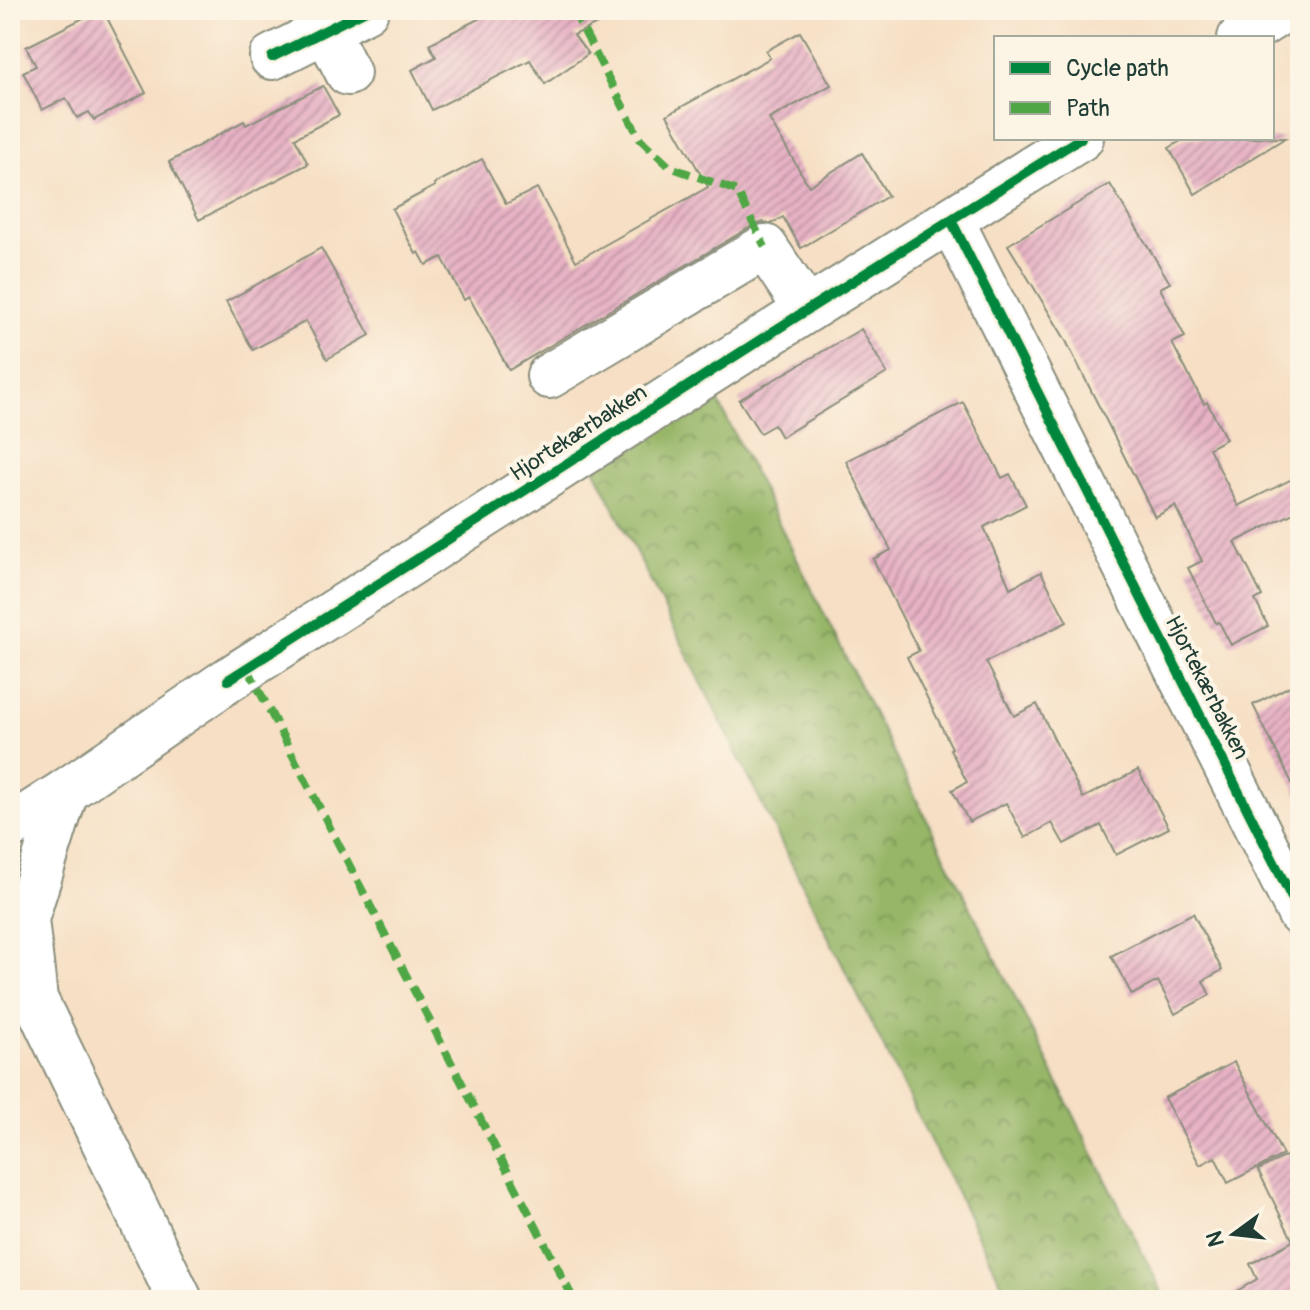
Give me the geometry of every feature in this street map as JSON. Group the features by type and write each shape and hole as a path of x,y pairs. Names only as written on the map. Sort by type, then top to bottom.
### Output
{"street":[{"path":"272,57 366,10"},
{"path":"1243,36 1284,10"},
{"path":"326,30 348,73"},
{"name":"Hjortekærbakken","path":"10,827 228,680 1078,140"},
{"name":"Hjortekærbakken","path":"951,220 1300,914"},
{"path":"549,376 765,247 807,310"},
{"path":"66,791 26,919 35,999 180,1300"}],"green space":[{"path":"710,385 1166,1300 1010,1300 594,468"}],"building":[{"path":"103,10 146,93 94,120 89,112 77,118 66,98 42,110 23,72 36,66 26,47"},
{"path":"496,10 626,10 574,35 588,54 545,84 530,60 432,110 412,70 436,57 429,44"},
{"path":"800,32 831,85 769,119 809,186 862,153 888,196 801,248 783,217 771,224 763,222 752,226 509,370 469,297 464,300 442,257 426,265 419,252 416,254 392,209 482,159 506,204 537,188 576,261 708,187 667,115 770,58 766,51"},
{"path":"323,86 339,115 295,138 308,164 199,220 169,162 244,121 246,125"},
{"path":"1285,138 1195,194 1169,148 1183,140"},
{"path":"1110,184 1170,283 1160,288 1185,337 1172,343 1226,439 1209,448 1238,506 1300,475 1300,510 1235,542 1262,596 1255,600 1268,626 1231,645 1188,568 1202,561 1175,506 1155,517 1065,339 1008,245"},
{"path":"321,248 370,335 327,359 306,321 253,350 226,302"},
{"path":"861,329 887,373 781,437 774,425 760,433 739,400"},
{"path":"963,402 1002,478 1010,474 1026,505 984,527 1010,588 1041,572 1067,622 986,662 1014,716 1037,704 1083,798 1138,770 1169,828 1116,855 1101,825 1064,844 1052,823 1025,838 1006,803 969,822 952,790 967,782 907,657 919,651 873,559 891,550 846,461"},
{"path":"1300,681 1300,799 1253,705"},
{"path":"1193,913 1222,970 1203,981 1210,995 1175,1014 1158,981 1132,995 1111,956"},
{"path":"1234,1062 1283,1155 1228,1183 1215,1157 1200,1165 1164,1098"},
{"path":"1300,1149 1300,1300 1222,1300 1257,1279 1250,1264 1293,1241 1258,1170"}],"marked path":[{"path":"573,10 640,139 670,167 737,191 765,247"},
{"path":"247,667 574,1300"}],"cycle path":[{"path":"272,57 366,10"},
{"path":"228,680 1078,140"},
{"path":"951,220 1300,914"}]}
